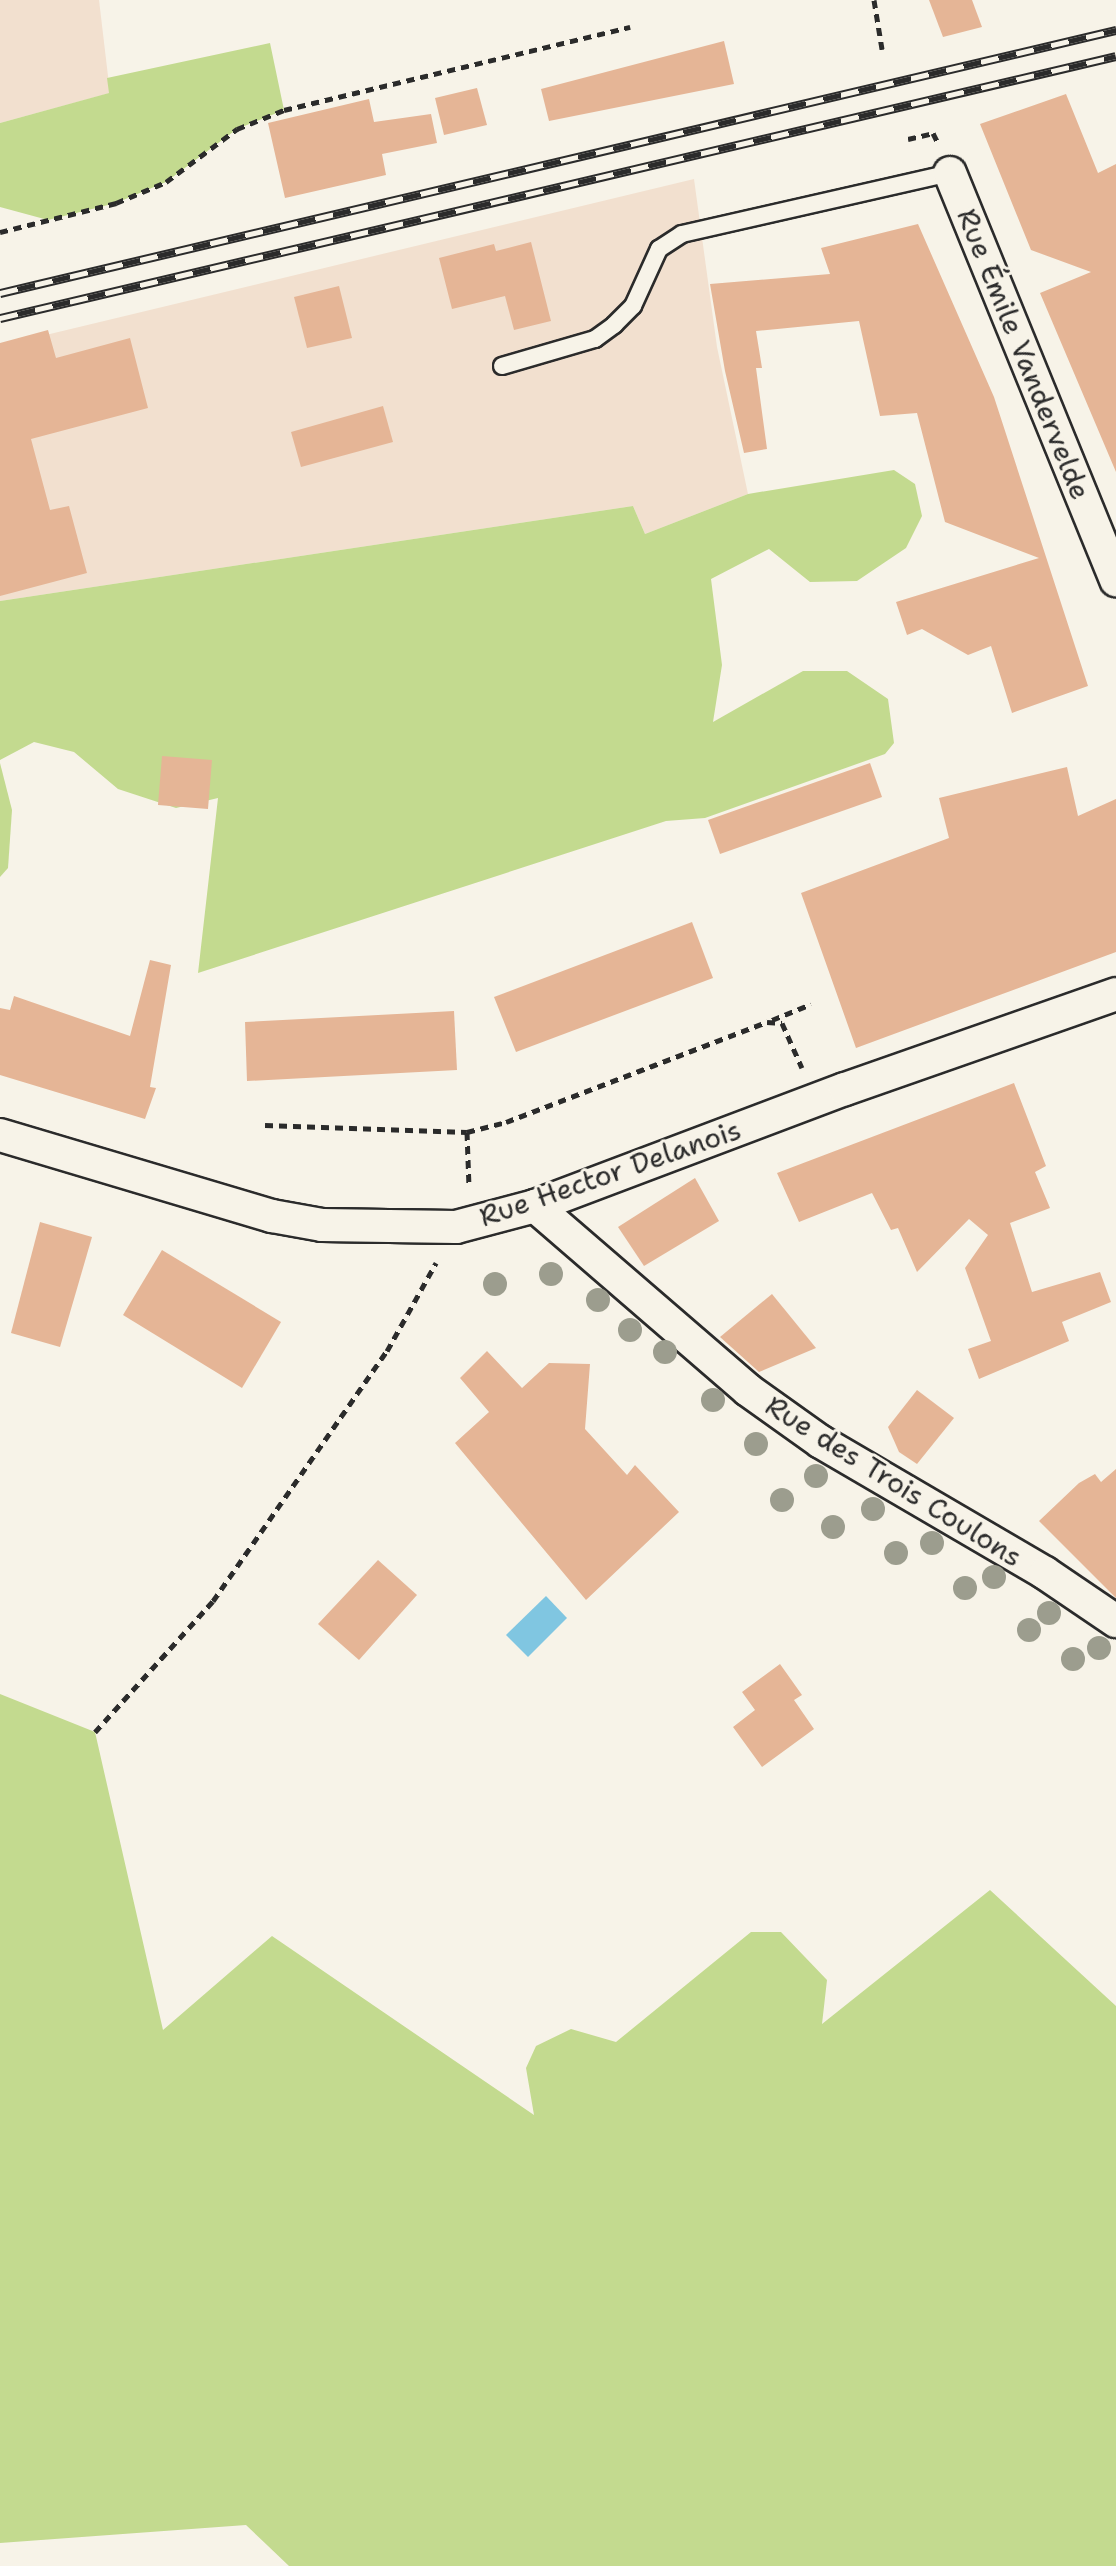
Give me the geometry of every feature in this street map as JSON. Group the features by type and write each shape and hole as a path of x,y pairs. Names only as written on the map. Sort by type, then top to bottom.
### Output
{"street":[{"name":"Rue Émile Vandervelde","path":"950,173 1116,580"},
{"name":"Rue Hector Delanois","path":"0,1135 272,1216 335,1226 463,1225 535,1206 813,1101 1116,994"},
{"name":"Rue des Trois Coulons","path":"535,1206 748,1390 821,1442 1045,1573 1116,1621"}],"lane":[{"path":"502,366 595,339 633,306 659,249 682,234 950,173"}],"path":[{"path":"874,0 882,49"},
{"path":"0,232 116,203 166,182 237,129 284,110 630,27"},
{"path":"908,139 933,133"},
{"path":"265,1125 467,1132 506,1122 811,1004"},
{"path":"767,1022 782,1023 791,1035 813,1101"},
{"path":"95,1732 213,1601 387,1351 463,1225 467,1132"}],"shaded area":[{"path":"0,0 99,0 110,93 0,123"},
{"path":"694,179 717,347 748,494 645,534 633,506 0,601 0,346"}],"green space":[{"path":"270,43 284,110 237,129 166,182 116,203 48,220 0,207 0,123 109,93 107,78"},
{"path":"894,470 915,484 922,516 906,548 857,581 810,582 769,549 711,579 722,665 713,722 803,671 847,671 888,699 894,743 885,754 705,818 666,821 198,973 218,798 176,808 118,789 74,752 34,742 0,760 0,601 633,506 645,534 748,494"},
{"path":"0,763 12,810 8,868 0,877"},
{"path":"0,1694 95,1732 163,2030 272,1936 534,2115 526,2068 536,2046 571,2029 616,2042 751,1932 781,1932 827,1980 822,2024 990,1890 1116,2006 1116,2566 289,2566 246,2525 0,2543"}],"water":[{"path":"546,1596 567,1618 528,1657 506,1635"}],"building":[{"path":"929,0 972,0 982,27 943,37"},
{"path":"724,41 734,84 549,121 541,89"},
{"path":"477,88 487,125 444,135 435,98"},
{"path":"1066,94 1098,173 1116,164 1116,472 1040,293 1091,272 1031,250 980,124"},
{"path":"369,99 374,122 431,114 437,143 382,154 386,175 285,198 268,123"},
{"path":"918,224 994,397 1088,686 1012,713 991,646 968,655 922,629 907,635 896,602 1039,558 945,522 917,413 880,416 859,321 756,331 762,368 756,368 767,449 744,453 725,371 710,284 830,274 821,248"},
{"path":"531,242 551,321 514,330 505,296 452,309 439,258 494,244 496,251"},
{"path":"339,286 352,338 307,348 294,297"},
{"path":"48,330 56,358 130,338 148,408 31,439 50,510 69,506 87,573 0,596 0,343"},
{"path":"383,406 393,442 301,467 291,432"},
{"path":"162,756 212,760 208,809 158,805"},
{"path":"870,763 882,797 720,854 708,820"},
{"path":"1067,767 1078,816 1116,799 1116,952 856,1048 801,893 949,838 939,798"},
{"path":"692,922 713,978 516,1052 494,997"},
{"path":"150,960 171,965 150,1087 156,1088 145,1119 0,1075 0,1008 10,1010 14,996 130,1036"},
{"path":"454,1011 457,1070 247,1081 245,1022"},
{"path":"1014,1083 1046,1166 1035,1172 1050,1208 1010,1223 1032,1292 1100,1272 1111,1302 1062,1322 1069,1341 979,1379 968,1349 991,1341 965,1268 988,1235 969,1219 917,1272 898,1228 891,1230 872,1193 799,1222 777,1173"},
{"path":"695,1178 719,1221 644,1266 618,1227"},
{"path":"40,1222 92,1237 60,1347 11,1333"},
{"path":"162,1250 281,1322 242,1388 123,1315"},
{"path":"772,1294 816,1348 759,1372 720,1337"},
{"path":"487,1351 522,1388 549,1363 590,1364 585,1429 627,1475 635,1465 679,1512 586,1600 455,1443 489,1412 460,1378"},
{"path":"917,1390 954,1418 917,1464 899,1452 888,1427"},
{"path":"1116,1469 1116,1598 1039,1521 1079,1483 1095,1474 1101,1482"},
{"path":"378,1560 417,1595 359,1660 318,1624"},
{"path":"780,1664 802,1695 794,1700 814,1729 762,1767 733,1727 755,1710 742,1692"}],"railway":[{"path":"0,293 1116,30"},
{"path":"0,318 1116,56"}]}
